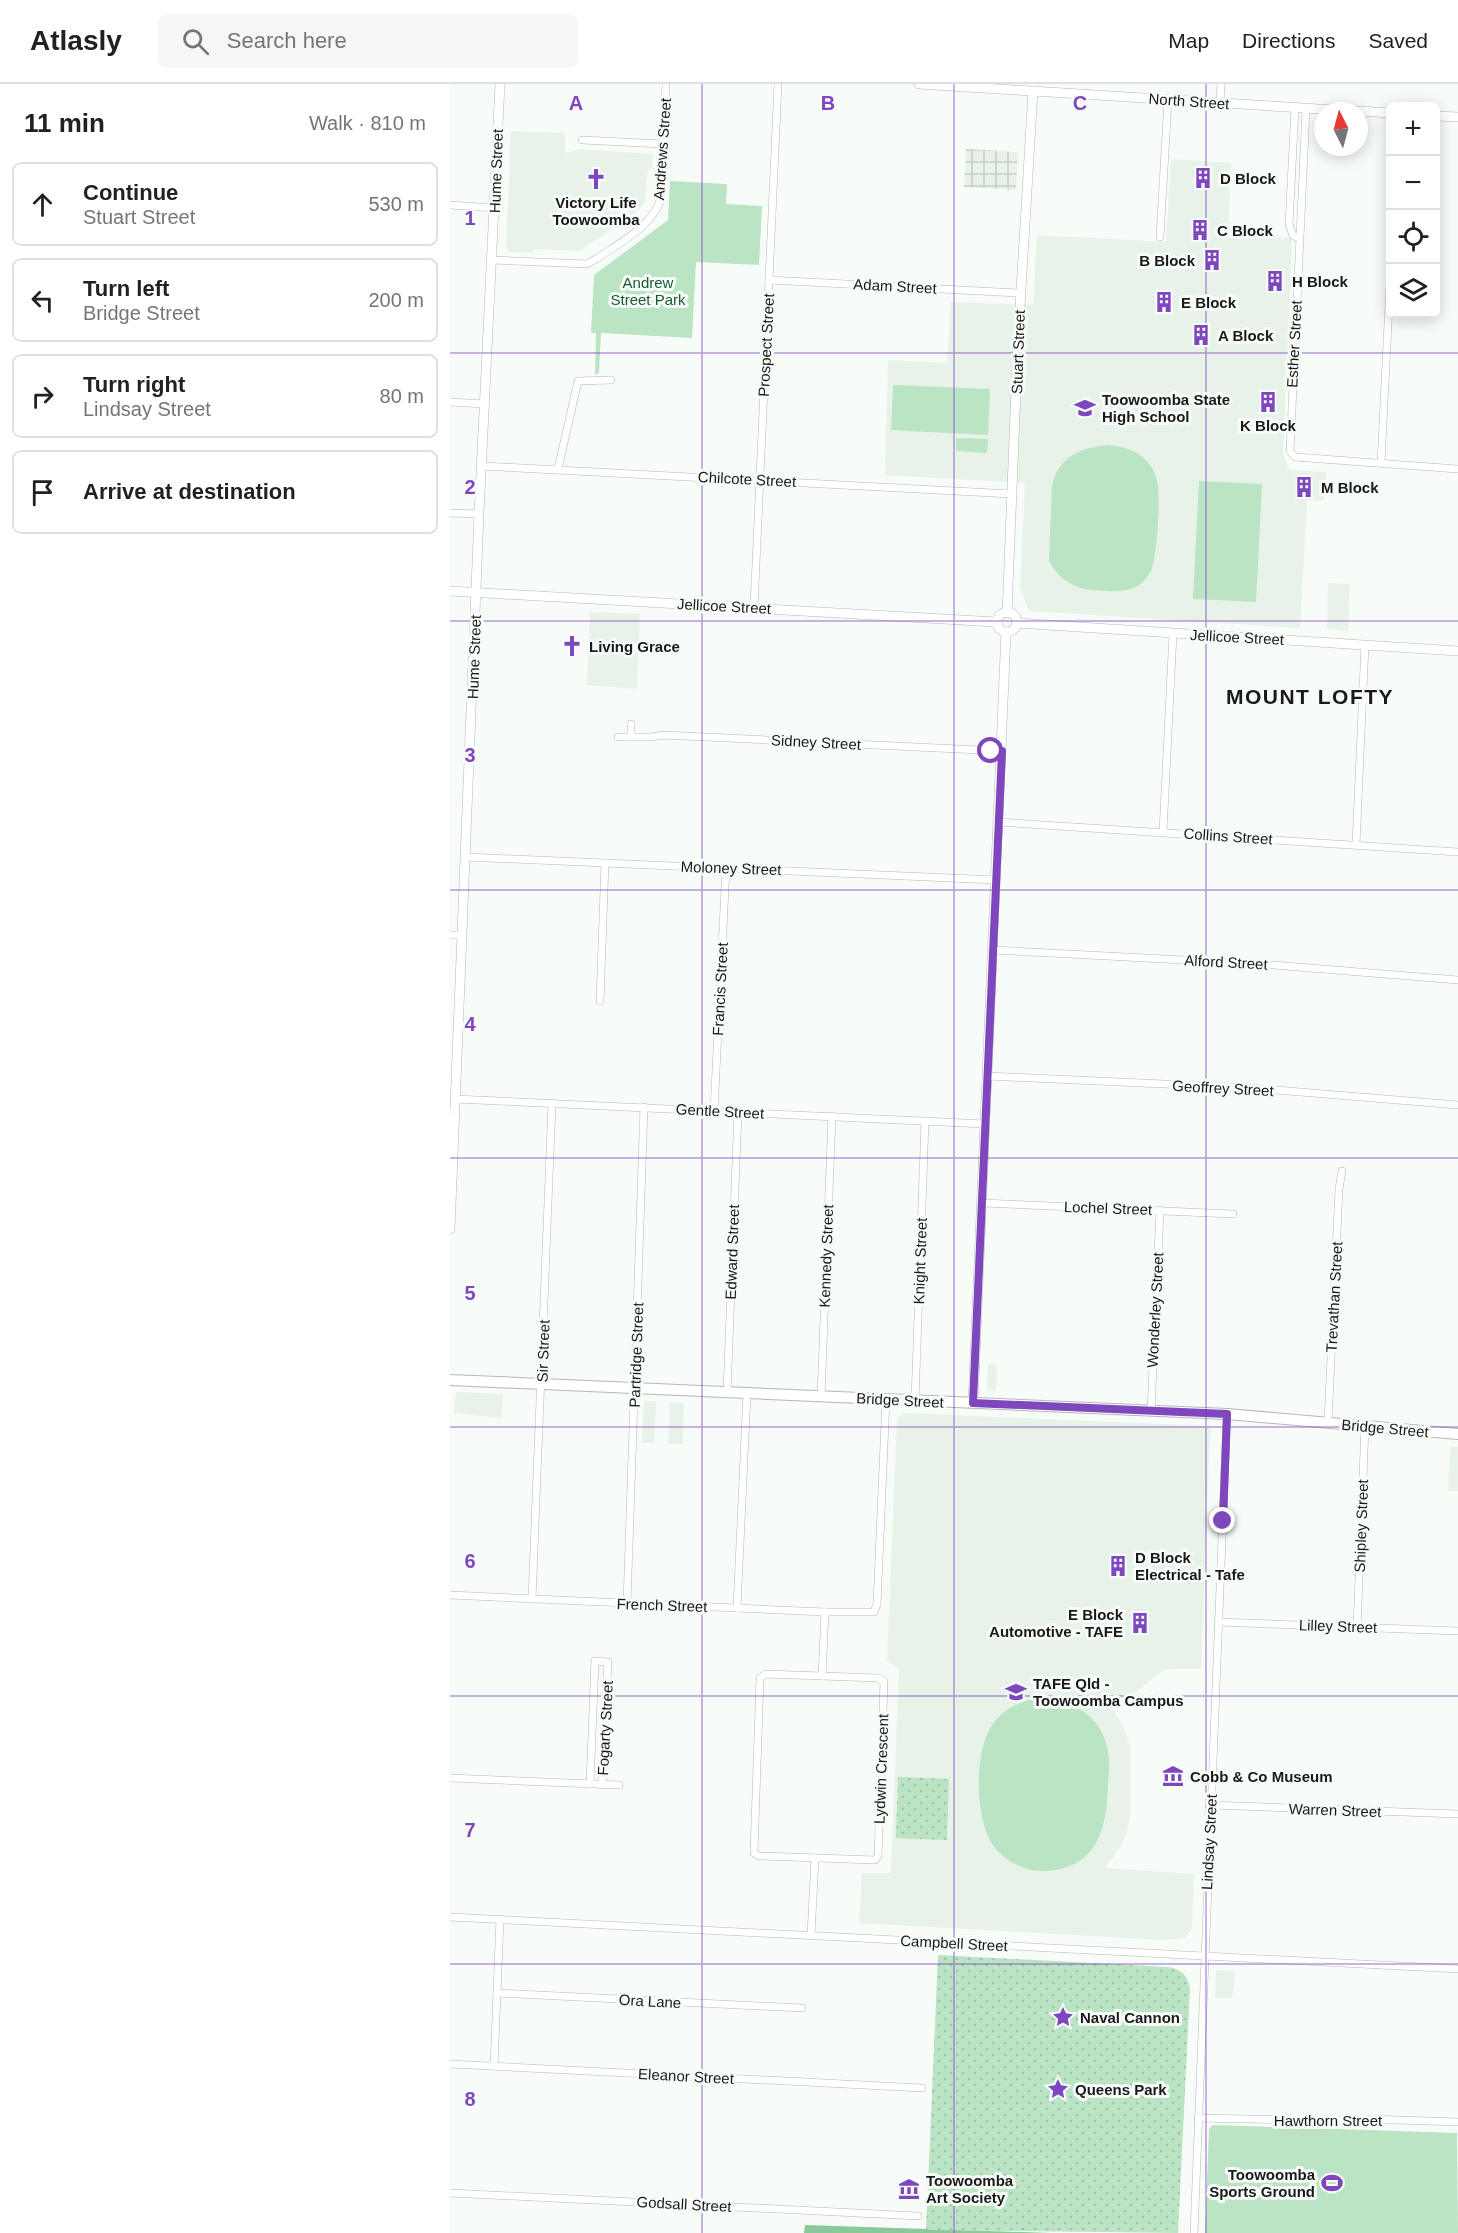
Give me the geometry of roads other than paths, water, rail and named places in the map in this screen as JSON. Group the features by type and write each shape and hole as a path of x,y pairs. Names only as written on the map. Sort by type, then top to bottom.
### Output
{"main road":[{"name":"Bridge Street","path":"450,1380 1227,1414 1458,1434"}],"street":[{"name":"Hume Street","path":"450,1229 455,1099 453,1071 466,857 479,514 500,84"},
{"name":"Andrews Street","path":"492,260 580,265 596,259 647,222 655,213 661,197 666,84"},
{"name":"Prospect Street","path":"754,607 778,84"},
{"name":"North Street","path":"919,84 1010,87 1033,91 1314,109"},
{"path":"1220,103 1221,84"},
{"name":"Stuart Street","path":"1007,613 1020,293 1033,91"},
{"path":"1160,237 1168,100"},
{"name":"Esther Street","path":"1295,108 1289,224 1293,236 1299,237"},
{"name":"Esther Street","path":"1306,108 1290,451 1295,457 1381,463"},
{"path":"1368,112 1386,113"},
{"path":"1440,116 1458,117"},
{"path":"582,140 663,144"},
{"path":"450,206 495,208"},
{"name":"Adam Street","path":"769,280 1020,293"},
{"path":"1388,318 1381,463 1458,469"},
{"path":"558,469 578,381 611,380"},
{"path":"450,402 485,404"},
{"name":"Chilcote Street","path":"482,466 1012,494"},
{"path":"450,513 479,514"},
{"name":"Jellicoe Street","path":"450,591 997,622"},
{"path":"1007,613 1013,615 1016,622 1014,628 1006,632 1001,630 997,622 999,616 1007,613"},
{"name":"Jellicoe Street","path":"1016,622 1458,651"},
{"path":"973,1403 1006,632"},
{"path":"1163,832 1173,633"},
{"path":"1356,844 1365,645"},
{"path":"631,724 631,737"},
{"name":"Sidney Street","path":"618,737 664,735 1002,751"},
{"name":"Collins Street","path":"998,822 1458,852"},
{"name":"Moloney Street","path":"466,857 996,880"},
{"path":"600,1001 605,863"},
{"name":"Francis Street","path":"714,1111 726,868"},
{"path":"450,934 462,935"},
{"name":"Alford Street","path":"993,950 1260,964 1458,980"},
{"name":"Geoffrey Street","path":"987,1076 1251,1088 1458,1105"},
{"name":"Gentle Street","path":"455,1099 985,1124"},
{"name":"Sir Street","path":"532,1599 552,1103"},
{"name":"Partridge Street","path":"627,1603 644,1107"},
{"name":"Edward Street","path":"727,1392 738,1112"},
{"name":"Kennedy Street","path":"821,1396 832,1116"},
{"name":"Knight Street","path":"915,1401 925,1121"},
{"name":"Trevathan Street","path":"1328,1422 1342,1171"},
{"name":"Lochel Street","path":"982,1203 1233,1214"},
{"name":"Wonderley Street","path":"1151,1411 1160,1210"},
{"path":"737,1608 747,1393"},
{"name":"French Street","path":"450,1595 825,1612 874,1612 877,1604 886,1399"},
{"name":"Lindsay Street","path":"1194,2233 1227,1414"},
{"name":"Shipley Street","path":"1358,1627 1365,1426"},
{"path":"822,1676 825,1612"},
{"name":"Lilley Street","path":"1218,1622 1458,1631"},
{"name":"Fogarty Street","path":"590,1784 596,1662 608,1662 602,1785"},
{"name":"Lydwin Crescent","path":"765,1674 822,1676 878,1678 884,1681 878,1844 877,1857 873,1860 759,1856 754,1853 760,1680 765,1674"},
{"path":"450,1778 619,1785"},
{"name":"Warren Street","path":"1211,1805 1458,1814"},
{"path":"811,1935 815,1858"},
{"name":"Campbell Street","path":"450,1917 1458,1969"},
{"path":"494,2066 500,1919"},
{"name":"Ora Lane","path":"497,1993 802,2008"},
{"name":"Eleanor Street","path":"450,2064 922,2088"},
{"name":"Hawthorn Street","path":"1198,2118 1458,2122"},
{"name":"Godsall Street","path":"450,2193 918,2216"}],"place":[{"name":"D Block","path":"1203,178"},
{"name":"Victory Life Toowoomba","path":"596,179"},
{"name":"C Block","path":"1200,230"},
{"name":"B Block","path":"1212,260"},
{"name":"H Block","path":"1275,281"},
{"name":"E Block","path":"1164,302"},
{"name":"A Block","path":"1201,335"},
{"name":"K Block","path":"1268,402"},
{"name":"Toowoomba State High School","path":"1085,408"},
{"name":"M Block","path":"1304,487"},
{"name":"Living Grace","path":"572,646"},
{"name":"D Block Electrical - Tafe","path":"1118,1566"},
{"name":"E Block Automotive - TAFE","path":"1140,1623"},
{"name":"TAFE Qld - Toowoomba Campus","path":"1016,1692"},
{"name":"Cobb & Co Museum","path":"1173,1776"},
{"name":"Naval Cannon","path":"1063,2017"},
{"name":"Queens Park","path":"1058,2089"},
{"name":"Toowoomba Sports Ground","path":"1332,2183"},
{"name":"Toowoomba Art Society","path":"909,2189"}],"district":[{"name":"MOUNT LOFTY","path":"1310,696"}],"park label":[{"name":"Andrew Street Park","path":"648,290"}]}
